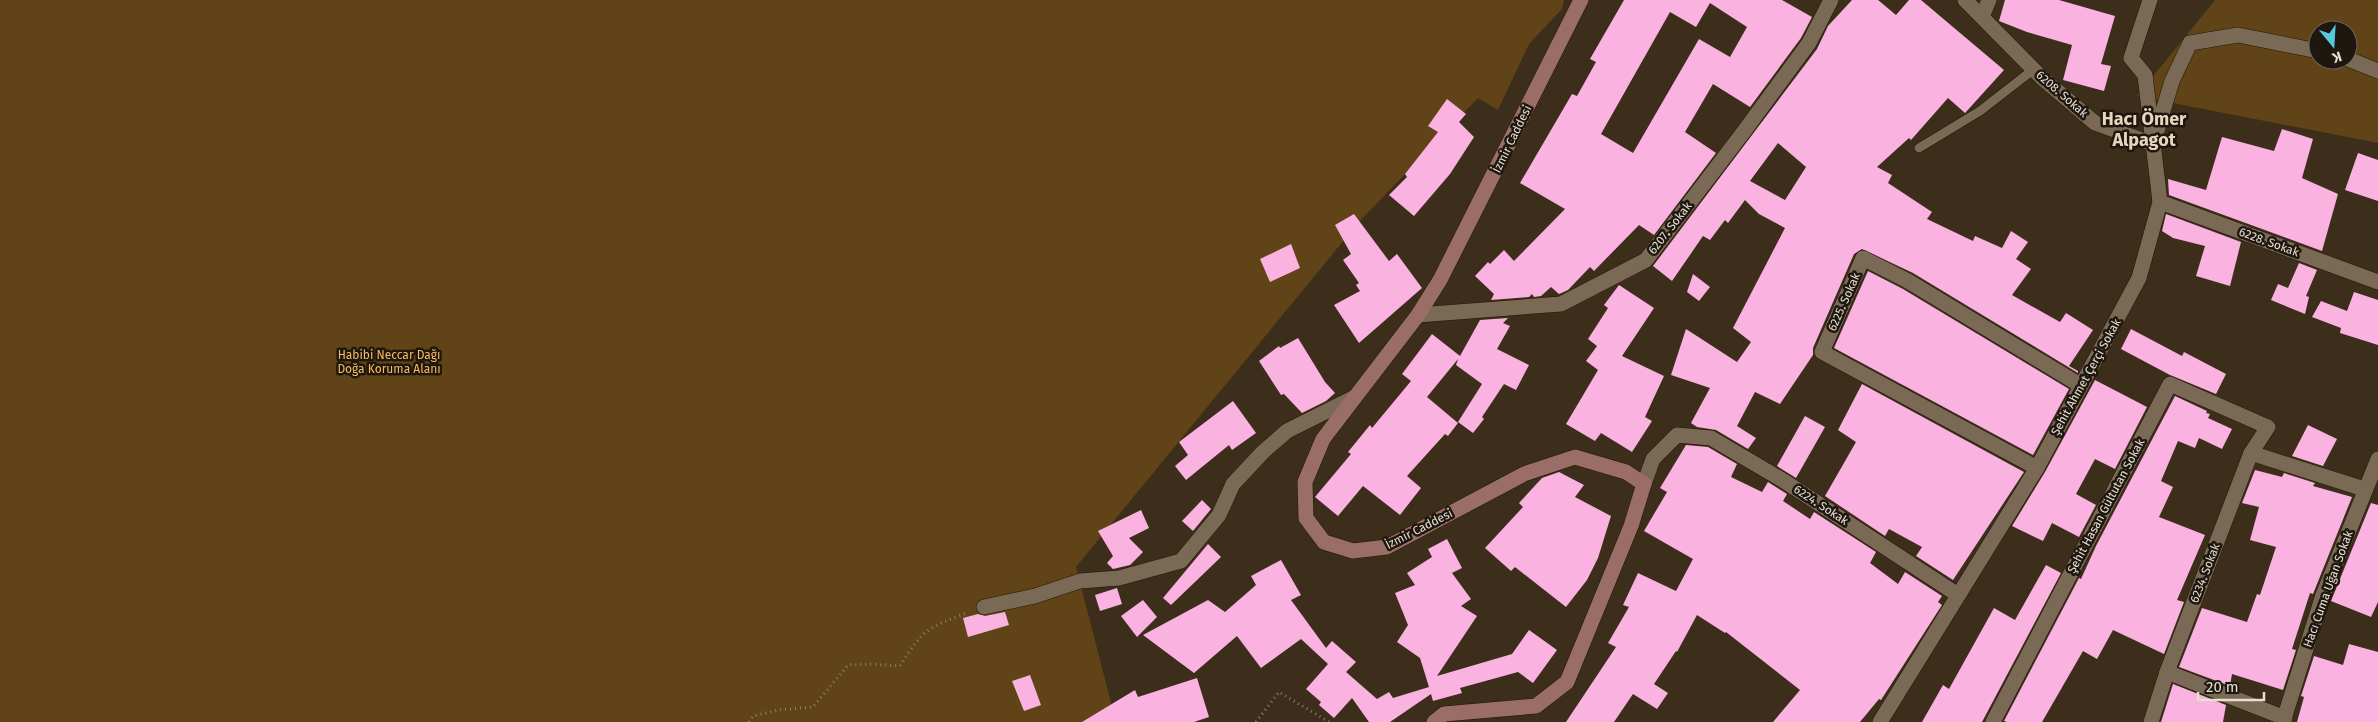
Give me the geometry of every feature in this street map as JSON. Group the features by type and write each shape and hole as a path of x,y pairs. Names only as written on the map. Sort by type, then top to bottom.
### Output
{"street":[{"name":"İzmir Caddesi","path":"1581,0 1440,280 1418,314 1323,438 1305,482 1306,518 1324,542 1353,551 1386,547 1524,474 1575,458 1626,472 1644,484"},
{"name":"6207. Sokak","path":"1418,314 1561,304 1646,260 1809,43 1831,0"},
{"name":"6208. Sokak","path":"1965,0 2034,69 2095,122 2153,144"},
{"path":"1982,17 1989,0"},
{"name":"Şehit Ahmet Çerçi Sokak","path":"1880,722 2037,468 2139,278 2160,202 2145,75 2131,58 2150,0"},
{"path":"2153,144 2172,81 2190,43 2238,35 2308,49"},
{"path":"2358,63 2378,71"},
{"name":"6228. Sokak","path":"2160,202 2378,282"},
{"name":"6225. Sokak","path":"2037,468 1822,352 1864,258 1908,281 2080,386"},
{"name":"Şehit Hasan Gültutan Sokak","path":"1993,722 2170,384 2268,427"},
{"path":"984,607 1034,596 1080,582 1120,578 1181,561 1219,515 1233,484 1263,452 1287,431 1355,397"},
{"name":"6234. Sokak","path":"2151,722 2167,672 2251,453 2268,427"},
{"name":"6224. Sokak","path":"1644,484 1653,459 1677,435 1712,438 1784,481 1958,595"},
{"path":"2251,453 2364,489"},
{"name":"Hacı Cuma Uğan Sokak","path":"2284,720 2323,595 2364,489 2378,459"},
{"path":"1443,719 1536,706 1567,682 1631,526 1644,484"},
{"path":"2167,672 2284,720"}],"lane":[{"path":"1919,148 1980,111 2034,69"}],"path":[{"path":"749,722 752,716 769,712 813,707 848,665 900,666 918,637 935,624 984,607"},
{"path":"1256,722 1279,692 1329,722"}],"green space":[{"name":"Habibi Neccar Dağı Doğa Koruma Alanı","path":"0,0 1564,0 1562,9 1529,44 1498,110 1478,98 1358,223 1076,567 1116,722 0,722"},
{"path":"2215,0 2378,0 2378,143 2137,96"}],"building":[{"path":"1624,0 1782,0 1812,17 1801,38 1750,107 1713,84 1685,132 1716,153 1654,235 1639,225 1594,271 1590,267 1568,290 1559,294 1551,287 1541,296 1534,297 1532,294 1529,297 1491,300 1494,294 1475,276 1488,262 1490,264 1504,250 1514,261 1565,209 1520,183 1572,94 1577,96 1596,62 1590,59","holes":["1710,3 1747,27 1730,57 1699,39 1633,153 1601,134 1670,12 1696,27"]},
{"path":"1852,0 1878,0 1896,15 1909,0 1921,0 2004,70 1965,113 1948,98 1911,140 1909,138 1877,167 1892,175 1888,183 1932,212 1927,219 1973,241 1975,236 2002,248 2011,231 2028,242 2016,259 2031,269 2012,295 2060,322 2066,313 2093,330 2069,366 2078,371 2078,373 1913,273 1862,249 1854,254 1813,348 1813,355 1780,404 1755,392 1737,426 1756,438 1748,449 1716,430 1697,427 1691,423 1710,388 1671,375 1686,329 1737,362 1751,342 1733,328 1785,228 1759,214 1745,200 1728,223 1725,220 1710,240 1703,236 1672,281 1653,266 1817,49 1828,26","holes":["1778,143 1806,167 1785,200 1750,181"]},
{"path":"2005,0 2059,0 2115,16 2101,64 2111,66 2104,91 2063,80 2072,45 2027,32 1999,21"},
{"path":"1447,99 1466,114 1459,122 1474,137 1450,174 1414,216 1389,195 1407,177 1405,174 1438,132 1428,126"},
{"path":"2282,129 2313,139 2302,178 2338,194 2322,251 2169,195 2168,179 2206,190 2222,137 2274,151"},
{"path":"2358,153 2378,160 2378,201 2345,190"},
{"path":"1354,214 1389,261 1397,254 1422,288 1359,343 1334,305 1360,291 1356,285 1359,283 1343,260 1351,254 1335,225"},
{"path":"2166,214 2241,242 2230,286 2196,276 2205,246 2173,238 2162,231"},
{"path":"1291,244 1300,268 1270,282 1260,259"},
{"path":"2299,263 2317,270 2306,296 2309,297 2305,314 2271,300 2278,284 2288,288"},
{"path":"1868,271 1903,289 2069,389 2033,455 1834,348"},
{"path":"1693,274 1710,287 1699,301 1687,292"},
{"path":"1619,285 1654,308 1622,356 1664,376 1645,417 1652,421 1632,452 1601,433 1595,441 1566,424 1598,370 1586,361 1597,346 1588,339 1608,308 1604,305"},
{"path":"2354,292 2378,300 2378,345 2340,333 2341,328 2312,317 2321,301 2347,311"},
{"path":"1508,318 1503,323 1510,326 1497,349 1529,365 1516,390 1504,384 1482,417 1484,419 1473,433 1458,422 1482,384 1456,365 1458,359 1427,397 1458,423 1448,436 1445,434 1407,476 1421,488 1400,515 1363,486 1338,516 1315,497 1351,454 1348,452 1370,425 1372,428 1411,381 1402,374 1432,334 1460,356 1480,320"},
{"path":"2131,329 2182,356 2184,352 2226,374 2216,394 2170,375 2121,349"},
{"path":"1298,338 1325,382 1335,393 1326,401 1302,413 1284,394 1281,395 1259,361 1279,346 1280,348"},
{"path":"2095,380 2147,407 2115,469 2095,459 2076,494 2096,505 2079,537 2052,523 2043,541 2012,526 2045,472"},
{"path":"1862,384 2024,472 1953,580 1916,556 1922,547 1889,529 1885,536 1825,496 1856,442 1838,430"},
{"path":"2175,396 2207,411 2206,413 2210,414 2208,418 2232,429 2222,449 2199,438 2195,448 2178,441 2161,481 2173,487 2159,517 2205,535 2177,600 2184,602 2164,654 2113,630 2097,659 2083,651 2042,722 2004,721 2079,578 2081,579 2096,546"},
{"path":"1233,401 1256,433 1232,450 1229,445 1186,480 1175,466 1188,455 1179,442"},
{"path":"1805,416 1825,427 1796,478 1777,466"},
{"path":"2308,425 2337,439 2323,466 2292,456"},
{"path":"1686,445 1708,447 1737,464 1731,477 1762,492 1768,482 1787,494 1783,501 1810,519 1814,512 1876,552 1870,563 1898,584 1905,572 1942,596 1938,602 1942,605 1881,700 1879,699 1860,722 1773,722 1800,690 1726,632 1697,615 1677,652 1654,684 1668,693 1657,709 1633,694 1614,722 1566,722 1616,647 1608,643 1629,607 1623,605 1638,573 1676,591 1693,559 1644,531 1667,492 1660,488"},
{"path":"2255,470 2282,477 2284,473 2315,483 2313,486 2352,497 2313,594 2310,593 2292,649 2296,650 2283,690 2232,674 2230,686 2179,667 2202,608 2247,622 2257,594 2260,595 2276,547 2250,540 2259,507 2242,503"},
{"path":"1559,472 1584,485 1575,497 1611,516 1598,558 1587,580 1566,607 1515,567 1511,571 1485,548 1523,507 1519,503 1542,478"},
{"path":"1202,500 1211,509 1193,531 1182,521"},
{"path":"2371,503 2378,505 2378,602 2371,617 2331,601"},
{"path":"1141,510 1149,528 1129,538 1143,552 1130,565 1113,569 1107,563 1113,556 1098,531"},
{"path":"1447,539 1462,568 1452,573 1471,599 1461,606 1477,616 1437,676 1512,654 1529,630 1557,650 1533,683 1518,672 1460,688 1462,693 1433,701 1431,694 1390,722 1369,722 1352,698 1334,718 1319,705 1321,702 1306,689 1328,664 1301,639 1261,668 1237,636 1194,673 1143,635 1208,600 1225,612 1256,585 1251,576 1281,560 1301,595 1291,600 1326,648 1332,641 1356,662 1346,672 1377,699 1389,692 1393,698 1429,687 1420,658 1397,642 1408,625 1395,593 1415,585 1407,573 1432,557 1428,549"},
{"path":"1208,544 1221,557 1171,605 1163,598"},
{"path":"2046,565 2061,573 1982,722 1922,722 1943,685 1949,689 1994,608 2015,620"},
{"path":"1117,588 1122,604 1100,611 1095,595"},
{"path":"1143,600 1157,617 1137,637 1121,616"},
{"path":"1005,612 1009,625 968,637 963,618 978,614 985,616"},
{"path":"2349,644 2378,652 2378,722 2297,722 2304,697 2301,696 2314,656 2343,665"},
{"path":"1030,675 1041,705 1024,711 1012,681"},
{"path":"1197,678 1209,717 1194,722 1082,722 1135,690 1138,697"},
{"path":"2173,684 2226,705 2223,722 2161,722"}],"district":[{"name":"Hacı Ömer Alpagot","path":"2144,129"}]}
